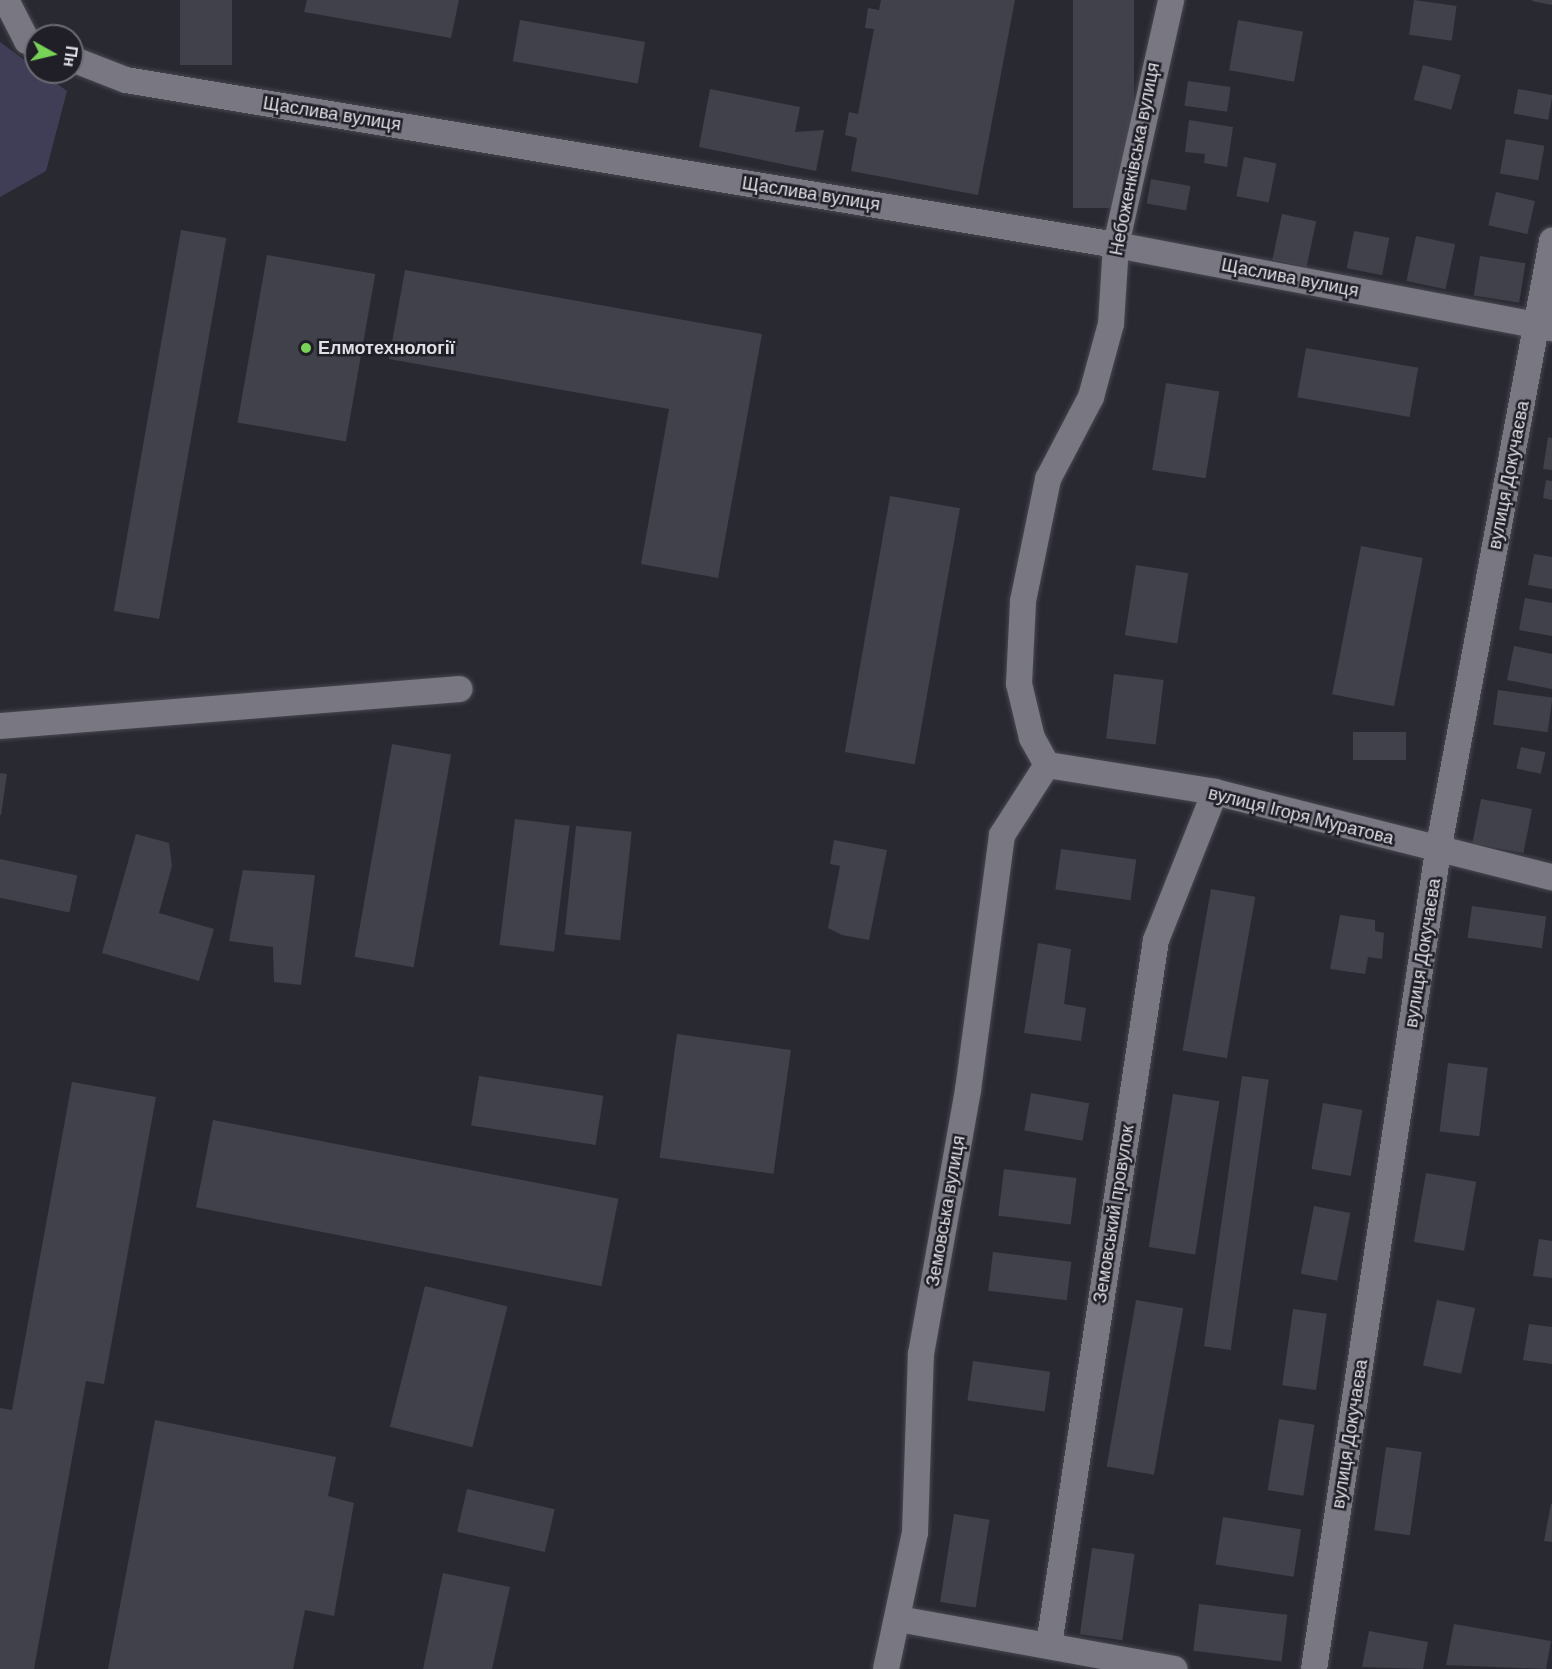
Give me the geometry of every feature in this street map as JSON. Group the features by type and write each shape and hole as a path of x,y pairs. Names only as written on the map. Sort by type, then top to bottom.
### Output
{"street":[{"path":"6,0 24,35"},
{"name":"Небоженківська вулиця","path":"1047,765 1032,738 1019,684 1023,601 1048,479 1091,397 1108,334 1116,245 1171,0"},
{"name":"Щаслива вулиця","path":"84,63 126,80 1116,245 1544,327"},
{"name":"вулиця Докучаєва","path":"1314,1669 1438,851 1544,327 1552,241"},
{"path":"0,726 460,689"},
{"name":"вулиця Ігоря Муратова","path":"1047,765 1215,792 1438,851 1552,878"},
{"name":"Земовська вулиця","path":"886,1669 899,1619 915,1533 921,1354 968,1090 1002,835 1047,765"},
{"name":"Земовський провулок","path":"1049,1645 1156,940 1215,792"},
{"path":"899,1619 1175,1669"}],"shaded area":[{"path":"0,42 24,60 24,84 57,84 67,91 46,171 0,197"}],"building":[{"path":"180,0 232,0 232,65 180,65"},
{"path":"307,0 459,0 451,38 304,12"},
{"path":"881,0 1015,0 978,195 851,171 857,138 845,135 849,112 858,114 874,29 865,28 868,8 879,10"},
{"path":"1073,0 1134,0 1134,208 1073,208"},
{"path":"1414,0 1457,6 1452,41 1409,35"},
{"path":"1552,0 1552,5 1532,1"},
{"path":"520,20 645,42 638,83 513,61"},
{"path":"1238,20 1303,31 1294,82 1229,70"},
{"path":"1423,65 1461,75 1451,110 1414,100"},
{"path":"1188,81 1231,87 1227,112 1185,106"},
{"path":"710,89 800,107 795,132 824,130 816,171 699,147"},
{"path":"1518,89 1552,95 1548,120 1514,114"},
{"path":"1189,120 1233,127 1227,167 1204,163 1205,154 1185,152"},
{"path":"1506,139 1544,146 1538,180 1500,173"},
{"path":"1244,157 1276,163 1269,203 1236,196"},
{"path":"1151,179 1190,186 1186,211 1147,204"},
{"path":"1496,192 1535,201 1527,234 1488,225"},
{"path":"1282,214 1316,221 1306,267 1272,260"},
{"path":"181,230 226,238 159,619 114,611"},
{"path":"1354,231 1389,238 1382,275 1347,268"},
{"path":"1416,236 1455,244 1446,289 1406,281"},
{"name":"Елмотехнології","path":"267,255 375,274 346,442 237,422"},
{"path":"1480,256 1525,263 1519,303 1474,296"},
{"path":"405,270 762,334 718,578 641,564 669,409 389,359"},
{"path":"1306,348 1418,368 1410,417 1297,397"},
{"path":"1166,383 1219,391 1206,478 1152,470"},
{"path":"1548,437 1552,438 1552,470 1543,469"},
{"path":"1546,480 1552,481 1552,500 1543,498"},
{"path":"890,496 960,508 915,764 845,752"},
{"path":"1361,546 1423,558 1394,706 1332,694"},
{"path":"1534,554 1552,557 1552,589 1528,585"},
{"path":"1136,565 1188,573 1177,643 1125,635"},
{"path":"1525,598 1552,603 1552,636 1519,630"},
{"path":"1514,646 1552,654 1552,689 1507,680"},
{"path":"1114,674 1164,680 1156,745 1106,739"},
{"path":"1498,690 1552,698 1548,732 1493,725"},
{"path":"1353,732 1406,732 1406,760 1353,760"},
{"path":"392,744 451,754 414,967 354,957"},
{"path":"1521,747 1545,752 1541,774 1516,769"},
{"path":"0,773 7,774 1,815 0,815"},
{"path":"1481,799 1532,809 1523,853 1472,843"},
{"path":"515,819 570,826 554,952 500,945"},
{"path":"576,826 632,832 620,940 565,934"},
{"path":"136,834 169,843 172,866 159,913 214,929 199,981 102,953"},
{"path":"834,840 887,850 869,940 842,935 828,928 840,866 830,864"},
{"path":"1061,849 1136,860 1131,900 1055,890"},
{"path":"0,859 77,875 69,913 0,898"},
{"path":"243,870 315,875 301,985 274,982 273,947 229,941"},
{"path":"1211,889 1255,897 1227,1058 1183,1051"},
{"path":"1472,906 1546,916 1542,948 1468,938"},
{"path":"1340,915 1375,920 1375,931 1384,933 1382,959 1368,957 1365,974 1330,969"},
{"path":"1038,943 1071,949 1064,1004 1086,1008 1081,1041 1024,1033"},
{"path":"677,1034 791,1050 773,1174 660,1158"},
{"path":"1448,1063 1488,1068 1479,1136 1440,1131"},
{"path":"479,1076 603,1096 596,1145 471,1125"},
{"path":"1242,1076 1269,1080 1231,1350 1204,1346"},
{"path":"72,1082 156,1097 104,1384 86,1381 34,1669 0,1669 0,1408 12,1410"},
{"path":"1031,1093 1089,1103 1083,1141 1024,1130"},
{"path":"1173,1094 1219,1101 1195,1254 1149,1247"},
{"path":"1323,1103 1362,1110 1351,1176 1311,1169"},
{"path":"213,1120 618,1199 601,1286 196,1207"},
{"path":"1004,1169 1076,1178 1071,1225 998,1216"},
{"path":"1426,1173 1476,1182 1464,1251 1414,1242"},
{"path":"1314,1206 1350,1213 1337,1281 1301,1274"},
{"path":"1539,1239 1552,1241 1552,1278 1533,1276"},
{"path":"993,1252 1071,1262 1067,1300 988,1291"},
{"path":"425,1286 507,1307 472,1447 390,1427"},
{"path":"1136,1300 1183,1308 1154,1475 1107,1466"},
{"path":"1437,1300 1475,1308 1461,1374 1423,1366"},
{"path":"1293,1309 1327,1314 1316,1390 1282,1385"},
{"path":"1529,1324 1552,1327 1552,1364 1523,1360"},
{"path":"973,1361 1050,1372 1045,1411 967,1401"},
{"path":"1279,1419 1315,1425 1303,1496 1268,1490"},
{"path":"155,1420 336,1457 328,1496 354,1503 334,1616 305,1610 293,1669 108,1669"},
{"path":"1386,1447 1422,1452 1410,1535 1374,1530"},
{"path":"467,1489 555,1509 545,1552 457,1532"},
{"path":"1552,1504 1552,1542 1544,1541"},
{"path":"954,1514 990,1520 976,1608 940,1602"},
{"path":"1223,1517 1301,1529 1294,1577 1215,1564"},
{"path":"1092,1548 1135,1554 1122,1640 1080,1634"},
{"path":"443,1573 510,1587 492,1669 423,1669"},
{"path":"1199,1604 1287,1615 1282,1661 1193,1651"},
{"path":"1454,1624 1551,1641 1546,1669 1446,1665"},
{"path":"1369,1631 1428,1642 1423,1669 1362,1667"}],"place":[{"name":"Елмотехнології","path":"306,348"}]}
